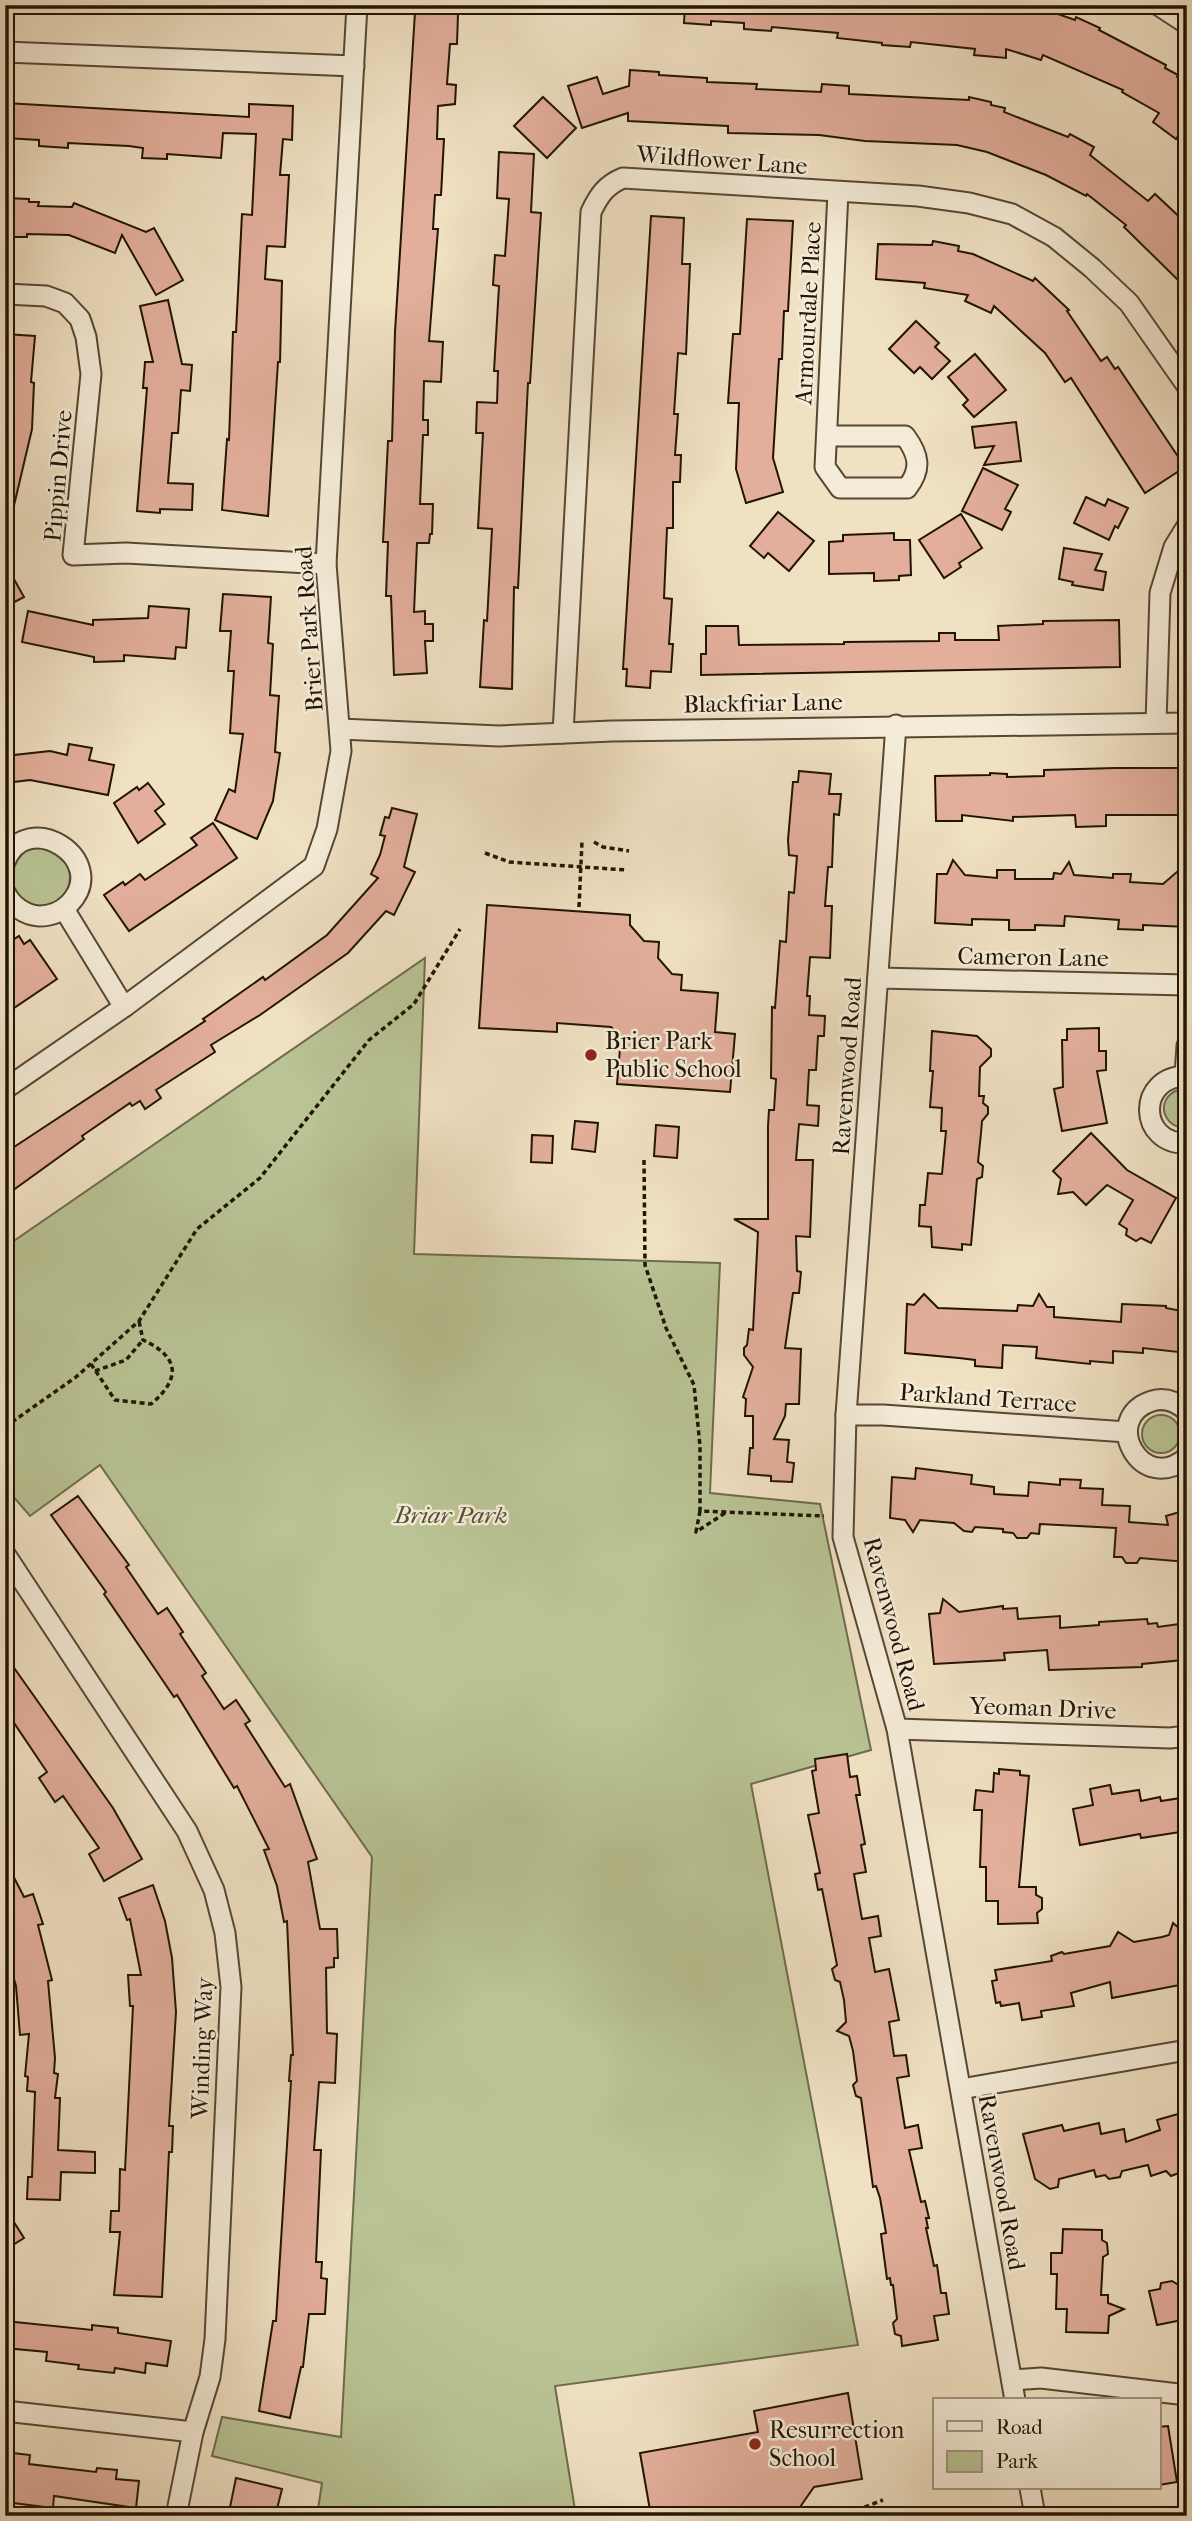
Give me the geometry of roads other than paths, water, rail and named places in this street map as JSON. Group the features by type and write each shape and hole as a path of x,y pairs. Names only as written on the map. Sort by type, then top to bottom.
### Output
{"street":[{"name":"Brier Park Road","path":"5,1089 124,1007 314,866 327,829 341,751 326,564 357,5"},
{"path":"1158,5 1187,24"},
{"path":"5,51 354,66"},
{"name":"Wildflower Lane","path":"563,733 591,212 598,196 609,184 623,178 918,196 969,202 1012,215 1054,237 1129,303 1187,386"},
{"name":"Armourdale Place","path":"827,436 905,436 916,451 916,477 907,488 839,488 825,467 838,192"},
{"name":"Pippin Drive","path":"5,294 46,296 65,303 80,319 86,337 91,374 73,555 127,553 326,564"},
{"path":"1156,723 1160,593 1174,547 1187,526"},
{"name":"Blackfriar Lane","path":"340,729 499,736 896,725 1187,723"},
{"name":"Ravenwood Road","path":"896,725 846,1415 844,1537 897,1728 1015,2398"},
{"path":"5,862 16,847 26,841 51,839 72,853 78,864 80,877 73,900 52,915 26,913 15,906 5,892"},
{"path":"64,909 124,1007"},
{"name":"Cameron Lane","path":"878,978 1187,985"},
{"path":"1187,1046 1186,1076 1164,1081 1156,1088 1149,1109 1155,1129 1163,1137 1173,1142 1187,1143"},
{"path":"1187,1411 1169,1400 1157,1400 1136,1411 1127,1432 1133,1453 1149,1466 1171,1467 1187,1457"},
{"name":"Parkland Terrace","path":"846,1415 883,1415 1127,1432"},
{"name":"Winding Way","path":"5,1554 187,1831 214,1889 225,1933 231,1987 217,2300 210,2377 192,2432 176,2516"},
{"name":"Yeoman Drive","path":"897,1728 1170,1738 1187,1736"},
{"path":"961,2089 1187,2050"},
{"path":"1012,2380 1041,2378 1187,2395"},
{"path":"5,2411 192,2432"},
{"path":"1030,2490 1034,2516"}],"place":[{"name":"Brier Park Public School","path":"591,1055"},
{"name":"Resurrection School","path":"755,2444"}],"park label":[{"name":"Briar Park","path":"451,1515"}]}
